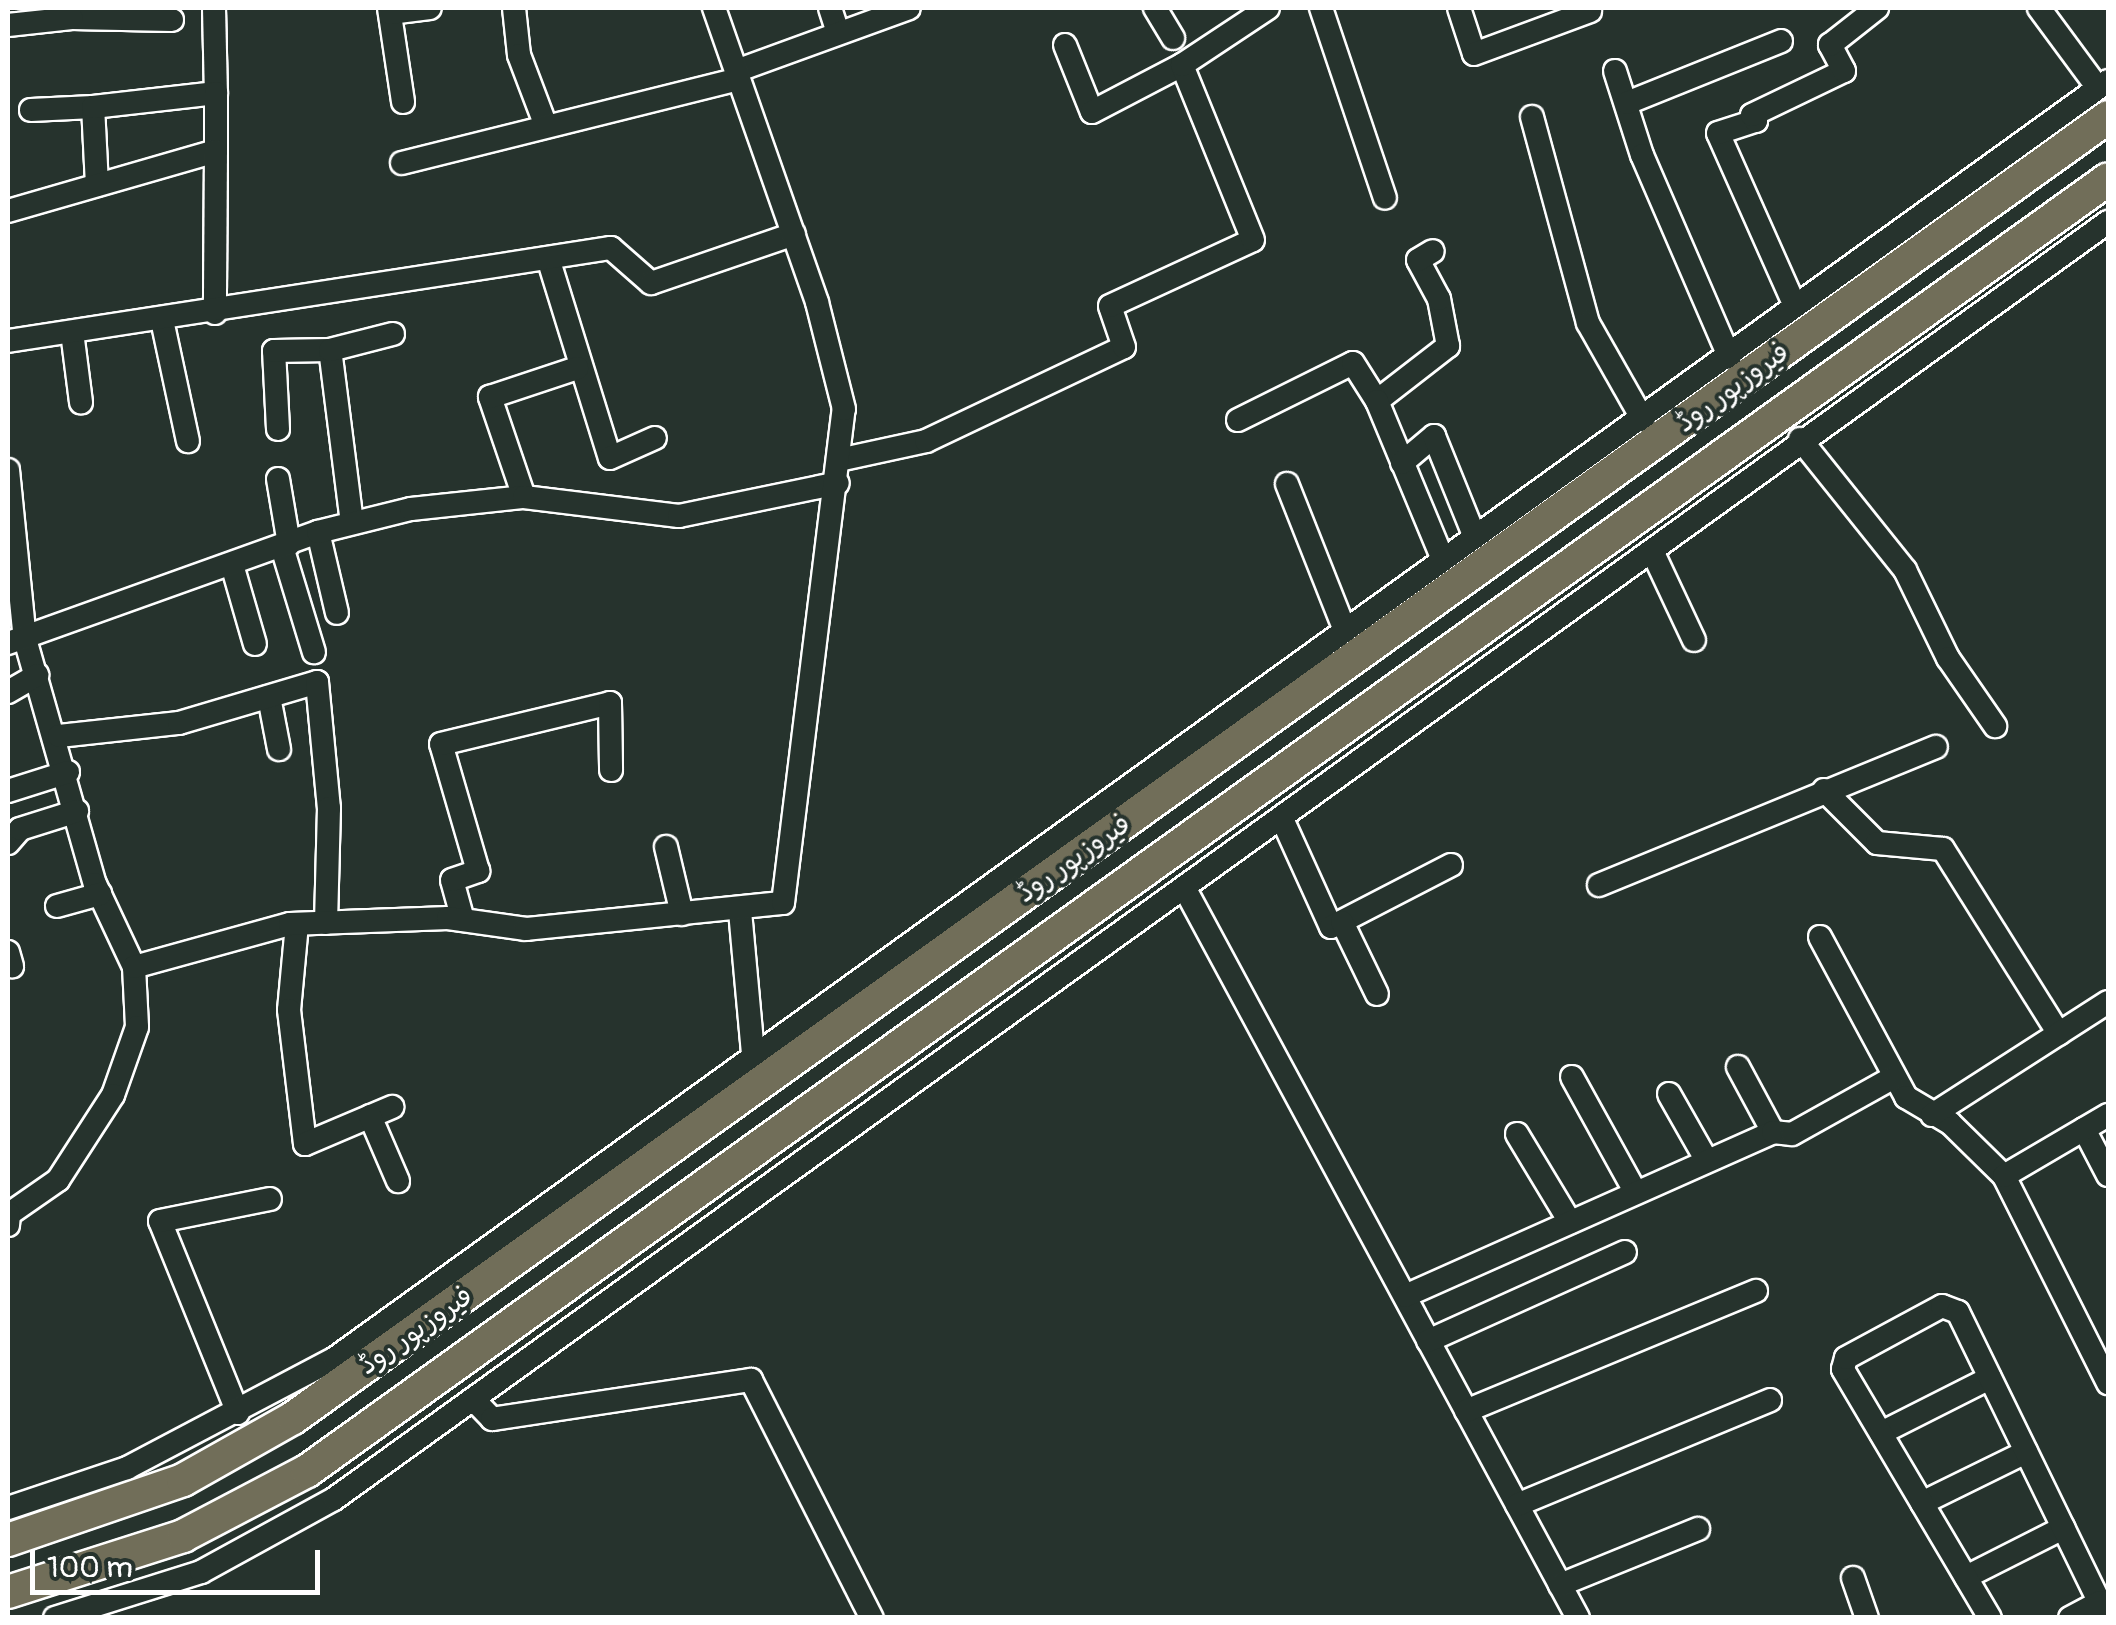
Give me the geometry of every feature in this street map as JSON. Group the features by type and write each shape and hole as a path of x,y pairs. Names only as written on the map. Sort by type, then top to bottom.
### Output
{"highway":[{"name":"فیروزپور روڈ","path":"8,1540 116,1508 231,1455 1270,700 1729,391 2105,95"},
{"name":"فیروزپور روڈ","path":"8,1592 150,1550 307,1471 1757,431 1884,358 2108,179"},
{"path":"1729,391 1757,431"}],"street":[{"path":"214,8 216,312"},
{"path":"403,102 390,10 430,8"},
{"path":"514,8 519,54 546,126"},
{"path":"134,967 296,924 463,920 526,929 783,904 794,862 844,409 835,357 714,8"},
{"path":"830,8 838,34"},
{"path":"402,162 737,75 909,8"},
{"path":"1155,8 1173,38"},
{"path":"1321,8 1385,198"},
{"path":"1459,8 1474,54 1592,9"},
{"path":"1795,306 1718,133 1756,121 1752,115 1844,71 1830,45 1878,8"},
{"path":"8,1508 127,1468 238,1412 334,1359 534,1233 753,1053 1270,700 1344,628 1442,555 1643,420 1795,306 2105,95 2039,8"},
{"path":"1065,45 1092,112 1182,66 1262,9"},
{"path":"8,25 72,13 172,20"},
{"path":"1627,102 1781,41"},
{"path":"16,641 130,596 233,568 318,532 352,524 524,497 679,516 839,472 926,441 1124,347 1110,306 1252,240 1182,66"},
{"path":"1614,71 1730,358"},
{"path":"31,110 216,93"},
{"path":"93,107 98,186"},
{"path":"1532,117 1588,322 1643,420"},
{"path":"8,211 216,151"},
{"path":"55,1618 201,1572 270,1536 473,1399 1652,553 1800,439 1884,358 2108,222"},
{"path":"8,341 216,312 611,248 651,284 794,234"},
{"path":"1377,401 1448,346 1439,300 1418,260 1433,252"},
{"path":"548,258 577,368 610,458 655,438"},
{"path":"162,320 188,441"},
{"path":"72,332 81,402"},
{"path":"278,429 274,351 330,350 394,334"},
{"path":"330,350 352,524"},
{"path":"1238,420 1353,364 1377,401 1442,555"},
{"path":"524,497 490,397 577,368"},
{"path":"1402,463 1434,436 1474,535"},
{"path":"1800,439 1905,570 1948,658 1995,726"},
{"path":"8,470 16,641 38,675 59,736 100,894 134,967 137,1027 113,1095 58,1180 9,1214 8,1226"},
{"path":"278,479 286,545 314,652"},
{"path":"1287,484 1344,628"},
{"path":"318,532 338,612"},
{"path":"1652,553 1694,640"},
{"path":"233,568 255,644"},
{"path":"8,692 38,675"},
{"path":"59,736 180,723 318,682 328,808 326,923"},
{"path":"269,697 279,749"},
{"path":"463,920 452,880 478,871 441,744 610,704 611,770"},
{"path":"1599,884 1936,746"},
{"path":"8,790 68,772"},
{"path":"1824,790 1876,843 1942,849 2059,1034"},
{"path":"8,844 20,828 77,811"},
{"path":"1283,821 1331,928 1451,865"},
{"path":"666,847 682,914"},
{"path":"1184,889 1578,1618"},
{"path":"57,906 100,894"},
{"path":"740,911 753,1053"},
{"path":"1342,922 1377,994"},
{"path":"296,924 290,1010 305,1144 381,1112 398,1181"},
{"path":"1820,937 1892,1078 2004,1176 2108,1384"},
{"path":"1932,1115 2108,1002"},
{"path":"1738,1067 1773,1132"},
{"path":"1572,1076 1636,1192"},
{"path":"1404,1296 1773,1132 1792,1134 1892,1078"},
{"path":"1669,1094 1707,1161"},
{"path":"2004,1176 2108,1115"},
{"path":"2084,1129 2108,1174"},
{"path":"1516,1134 1570,1222"},
{"path":"238,1412 160,1221 270,1198"},
{"path":"1428,1341 1625,1252"},
{"path":"1466,1411 1756,1291"},
{"path":"1990,1618 1843,1362 1942,1306 1958,1312 2104,1610 2070,1618"},
{"path":"1882,1433 1990,1378"},
{"path":"473,1399 492,1419 751,1380 872,1618"},
{"path":"1517,1505 1770,1400"},
{"path":"1922,1503 2026,1452"},
{"path":"1966,1577 2064,1528"},
{"path":"1560,1585 1698,1529"},
{"path":"1853,1578 1867,1618"}]}
